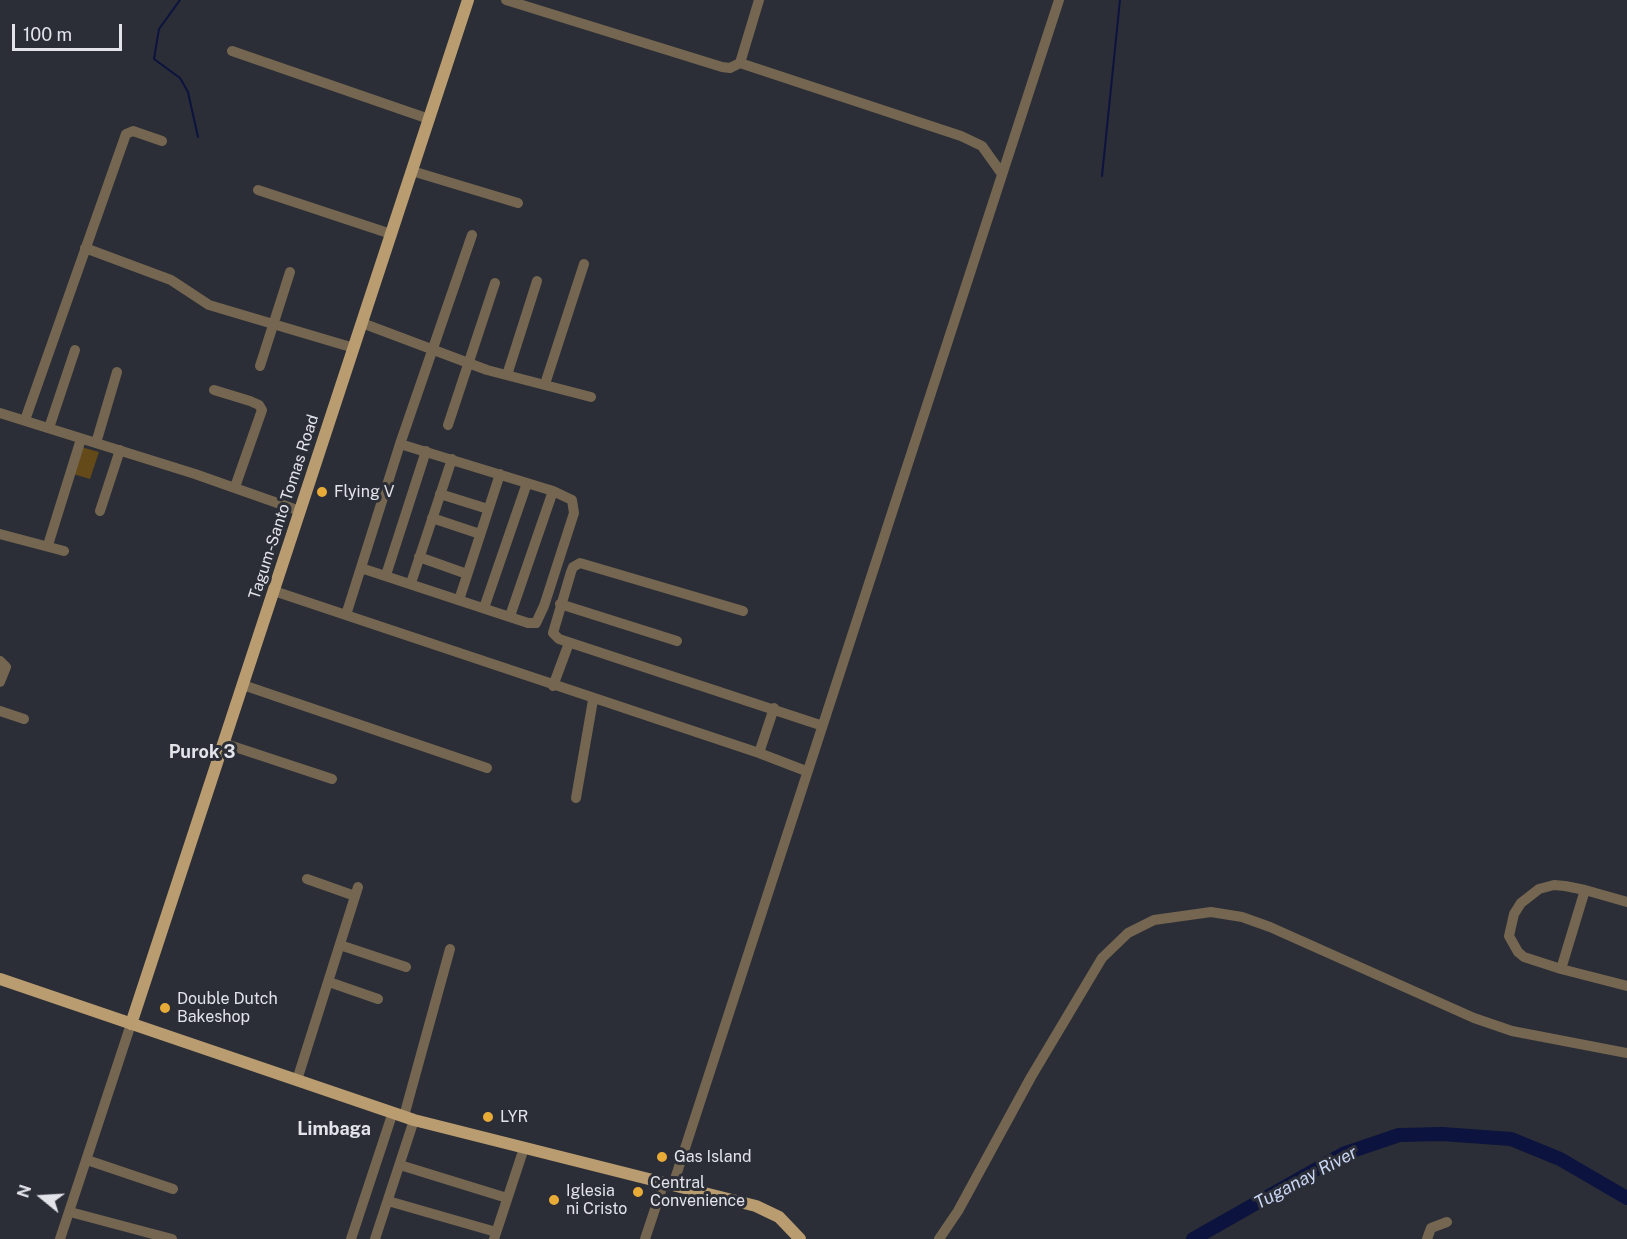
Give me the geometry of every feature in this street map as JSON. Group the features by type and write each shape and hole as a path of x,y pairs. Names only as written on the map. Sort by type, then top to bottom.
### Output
{"main road":[{"name":"Tagum-Santo Tomas Road","path":"131,1024 468,0"},
{"path":"0,979 404,1116 756,1206 779,1217 800,1239"}],"street":[{"path":"506,0 722,67 736,66 740,63 759,0"},
{"path":"645,1239 668,1184 806,771 1059,0"},
{"path":"232,51 429,119"},
{"path":"740,63 961,136 982,146 1002,174"},
{"path":"25,420 126,134 133,131 162,141"},
{"path":"412,171 518,203"},
{"path":"258,190 391,234"},
{"path":"346,615 400,444 472,235"},
{"path":"85,248 171,280 209,305 354,348"},
{"path":"545,384 584,264"},
{"path":"260,366 291,272"},
{"path":"507,375 537,281"},
{"path":"448,425 495,283"},
{"path":"362,323 469,363 591,398"},
{"path":"49,428 75,350"},
{"path":"96,443 117,372"},
{"path":"214,390 260,405 262,410 235,488"},
{"path":"0,413 120,450 300,511"},
{"path":"48,545 81,439"},
{"path":"361,568 484,608 536,622 544,606 575,508 572,500 553,491 400,444"},
{"path":"100,511 120,450"},
{"path":"386,575 426,451"},
{"path":"411,583 452,459"},
{"path":"459,600 500,474"},
{"path":"484,608 527,483"},
{"path":"510,616 553,491"},
{"path":"440,494 488,509"},
{"path":"432,518 480,534"},
{"path":"0,534 64,551"},
{"path":"419,557 467,574"},
{"path":"743,611 580,563 573,567 553,633 569,643 774,708 820,725"},
{"path":"274,591 593,700 759,753 806,771"},
{"path":"560,604 677,641"},
{"path":"553,686 569,643"},
{"path":"0,661 6,668 0,682"},
{"path":"243,685 487,768"},
{"path":"576,798 593,700"},
{"path":"759,753 774,708"},
{"path":"0,711 24,719"},
{"path":"224,743 332,779"},
{"path":"297,1080 357,892 307,879"},
{"path":"1626,983 1561,969 1524,957 1518,952 1509,936 1514,914 1521,903 1539,889 1554,885 1585,890 1627,902"},
{"path":"1561,969 1585,890"},
{"path":"939,1239 958,1211 1031,1077 1102,958 1128,933 1154,920 1211,912 1242,917 1270,927 1474,1018 1512,1031 1627,1053"},
{"path":"340,945 406,967"},
{"path":"351,1239 404,1116 450,949"},
{"path":"329,982 378,999"},
{"path":"60,1239 131,1024"},
{"path":"378,1238 400,1165 404,1116"},
{"path":"388,1201 495,1235 524,1148"},
{"path":"87,1160 173,1189"},
{"path":"400,1165 507,1198"},
{"path":"70,1212 133,1234 172,1239"},
{"path":"1427,1239 1431,1228 1447,1222"}],"shaded area":[{"path":"81,447 99,452 90,479 73,474"}],"waterway":[{"path":"180,0 159,29 154,59 180,78 188,92 198,137"},
{"path":"1102,176 1120,0"},
{"name":"Tuganay River","path":"1193,1239 1343,1154 1399,1135 1442,1134 1511,1139 1560,1159 1627,1198"}],"place":[{"name":"Flying V","path":"322,492"},
{"name":"Double Dutch Bakeshop","path":"165,1008"},
{"name":"LYR","path":"488,1117"},
{"name":"Gas Island","path":"662,1157"},
{"name":"Central Convenience","path":"638,1192"},
{"name":"Iglesia ni Cristo","path":"554,1200"}],"district":[{"name":"Purok 3","path":"202,752"},
{"name":"Limbaga","path":"334,1129"}]}
